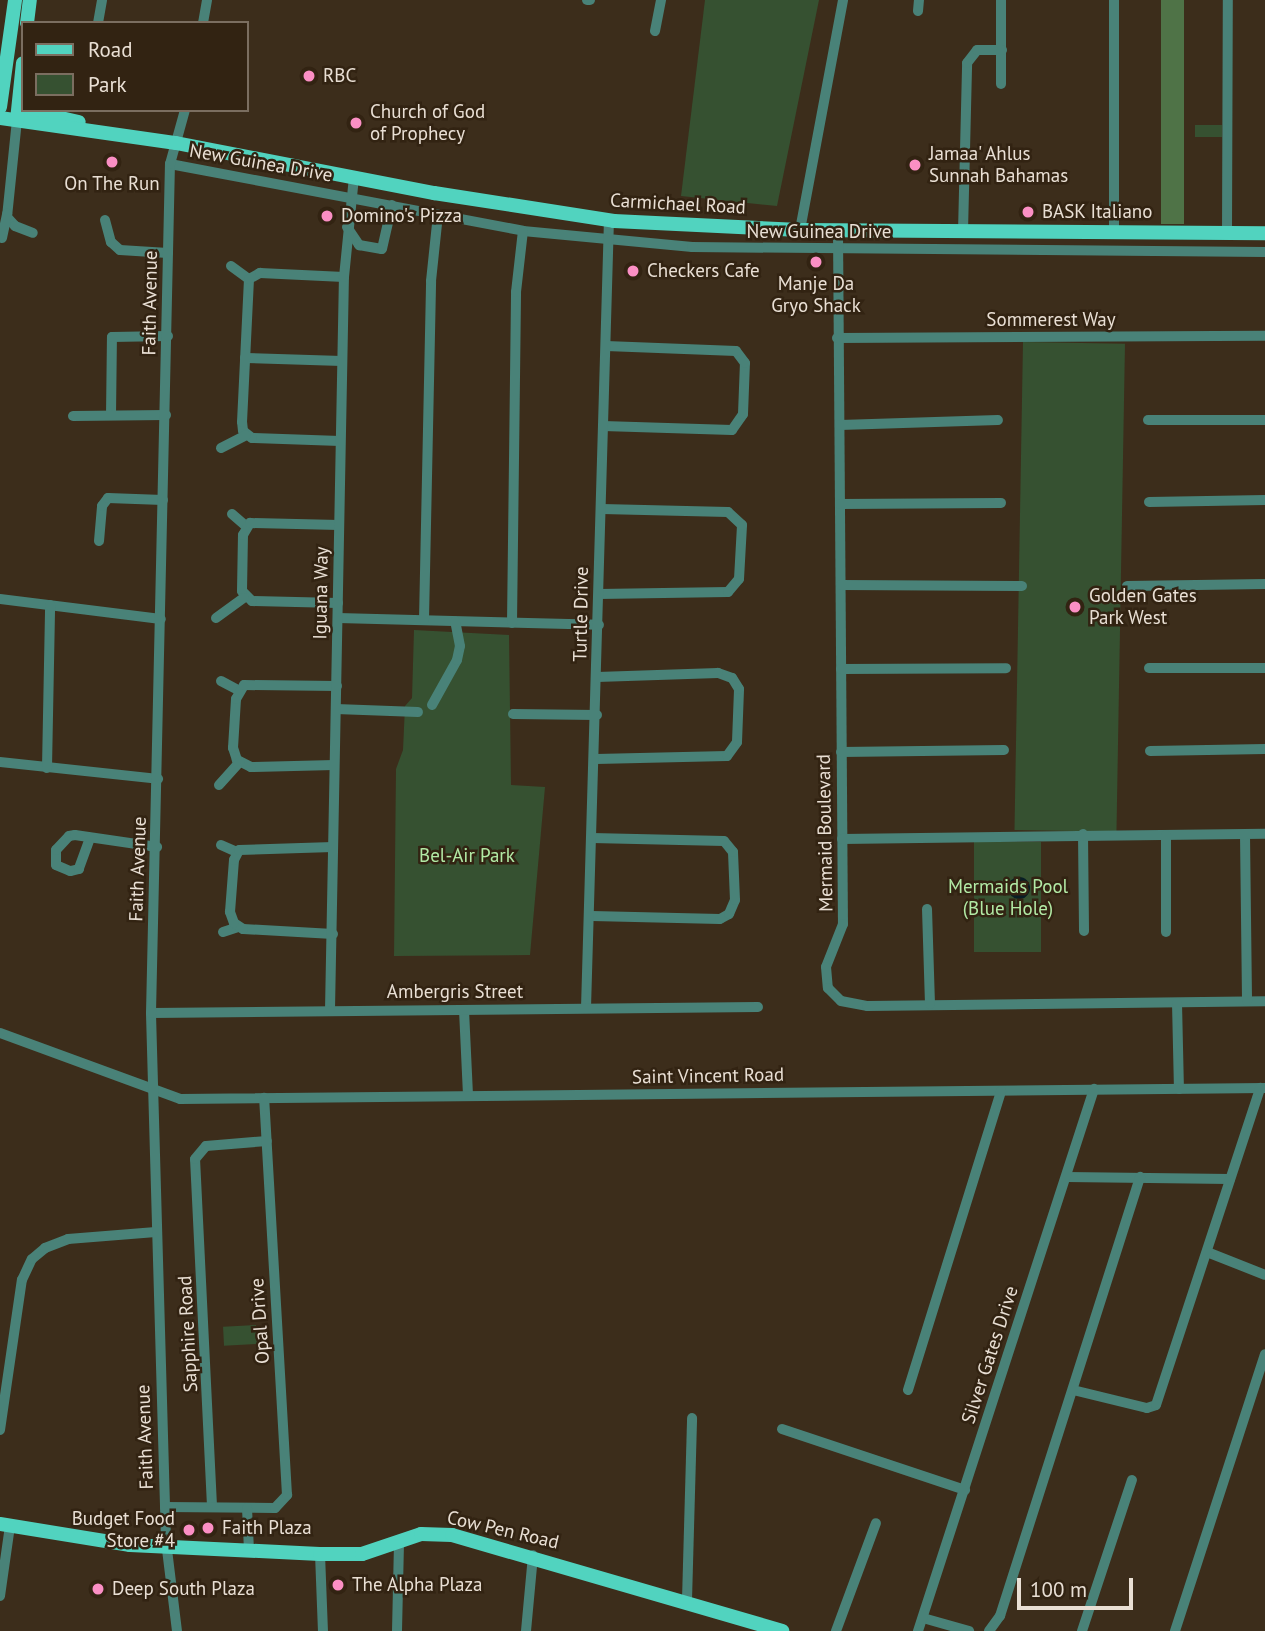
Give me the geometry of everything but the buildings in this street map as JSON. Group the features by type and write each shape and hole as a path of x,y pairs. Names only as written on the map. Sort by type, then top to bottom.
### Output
{"main road":[{"path":"0,106 15,0"},
{"path":"27,21 30,0"},
{"name":"Carmichael Road","path":"0,106 80,121 96,130 609,220 800,230 1265,233"},
{"name":"Carmichael Road","path":"0,118 21,112"},
{"name":"Cow Pen Road","path":"5,1525 167,1548 320,1554 362,1554 398,1541 442,1534 533,1555 782,1631"}],"street":[{"path":"98,21 102,0"},
{"path":"203,21 207,0"},
{"path":"655,31 661,0"},
{"path":"800,230 843,0"},
{"path":"1001,0 1001,85"},
{"path":"1114,0 1114,234"},
{"path":"1227,233 1228,0"},
{"path":"963,232 967,62 977,50 1002,50"},
{"path":"2,238 3,214 21,112"},
{"name":"Faith Avenue","path":"177,1631 165,1507 151,1013 157,847 170,164 185,112"},
{"name":"New Guinea Drive","path":"170,164 523,232 606,240 732,250 838,248 1265,252"},
{"name":"Iguana Way","path":"330,1010 344,277 354,177"},
{"path":"347,226 359,245 382,249 392,205"},
{"path":"3,214 12,224 33,233"},
{"path":"425,620 431,281 438,214"},
{"path":"105,220 111,242 120,250 168,253"},
{"name":"Turtle Drive","path":"586,1008 592,916 606,346 606,240 609,220"},
{"name":"Mermaid Boulevard","path":"838,230 844,924 827,967 828,988 841,1001 860,1006 1265,1001"},
{"path":"512,623 516,292 523,232"},
{"path":"231,266 249,279"},
{"path":"249,279 260,273 344,277"},
{"path":"246,435 242,422 249,279"},
{"path":"111,415 112,337 168,335"},
{"name":"Sommerest Way","path":"837,338 1265,336"},
{"path":"603,426 732,430 741,422 743,402 744,359 733,350 606,346"},
{"path":"246,358 342,361"},
{"path":"74,416 166,415"},
{"path":"840,425 998,420"},
{"path":"1148,420 1265,420"},
{"path":"221,448 246,435 340,441"},
{"path":"99,541 102,506 108,498 163,499"},
{"path":"1149,502 1265,500"},
{"path":"841,504 1001,503"},
{"path":"599,594 728,592 739,579 742,525 728,512 602,509"},
{"path":"232,514 246,526"},
{"path":"246,526 257,520 340,525"},
{"path":"244,598 246,526"},
{"path":"1127,586 1265,584"},
{"path":"841,585 1022,586"},
{"path":"216,618 244,598 338,603"},
{"path":"0,599 161,619"},
{"path":"47,768 50,605"},
{"path":"338,618 598,625"},
{"path":"432,705 457,660 460,646 456,621"},
{"path":"841,669 1006,668"},
{"path":"1149,668 1265,668"},
{"path":"596,759 724,757 734,750 738,737 738,687 725,674 597,677"},
{"path":"221,681 238,690"},
{"path":"238,690 251,683 337,685"},
{"path":"238,690 233,748 240,762 254,768 334,765"},
{"path":"337,709 418,712"},
{"path":"513,714 597,715"},
{"path":"1150,751 1265,749"},
{"path":"841,752 1004,750"},
{"path":"0,762 158,779"},
{"path":"219,785 240,762"},
{"path":"842,839 1083,834 1265,834"},
{"path":"1083,834 1084,931"},
{"path":"1166,835 1166,932"},
{"path":"1245,835 1247,1002"},
{"path":"90,838 157,847"},
{"path":"592,838 721,840 732,850 735,900 729,914 720,919 592,916"},
{"path":"221,845 237,852 249,847 333,847"},
{"path":"237,852 230,912 238,927"},
{"path":"927,909 930,1004"},
{"path":"223,932 238,927 333,934"},
{"path":"1177,1003 1179,1088"},
{"name":"Ambergris Street","path":"151,1013 758,1007"},
{"path":"464,1010 468,1096"},
{"name":"Saint Vincent Road","path":"0,1033 152,1091 180,1099 1263,1088"},
{"path":"1073,1390 1155,1406 1263,1088"},
{"name":"Silver Gates Drive","path":"918,1631 1094,1089"},
{"path":"908,1390 1001,1091"},
{"name":"Opal Drive","path":"247,1508 277,1507 288,1490 264,1098"},
{"name":"Sapphire Road","path":"212,1506 195,1159 206,1146 267,1141"},
{"path":"1067,1177 1230,1179"},
{"path":"989,1631 1000,1616 1140,1177"},
{"path":"0,1430 22,1280 32,1259 45,1248 68,1239 156,1232"},
{"path":"1207,1252 1265,1275"},
{"path":"1175,1631 1265,1354"},
{"path":"687,1600 692,1418"},
{"path":"782,1429 965,1490"},
{"path":"1082,1631 1132,1480"},
{"path":"165,1507 247,1508 248,1551"},
{"path":"836,1631 876,1523"},
{"path":"0,1596 5,1525"},
{"path":"397,1631 398,1541"},
{"path":"320,1554 323,1631"},
{"path":"526,1631 533,1555"},
{"path":"923,1618 969,1631"}],"green space":[{"path":"705,0 819,0 777,206 681,196"},
{"path":"1161,0 1184,0 1184,224 1161,224"},
{"path":"1195,125 1222,125 1222,137 1195,137"},
{"name":"Golden Gates Park West","path":"1023,342 1125,344 1116,832 1014,830"},
{"name":"Bel-Air Park","path":"414,630 509,635 511,785 545,787 530,955 394,956 396,769 403,750 405,706 412,698"},
{"name":"Mermaids Pool (Blue Hole)","path":"974,842 1041,842 1041,952 974,952"},
{"path":"256,1325 257,1344 224,1346 223,1327"}],"water":[{"path":"1019,877 1027,880 1030,888 1027,896 1019,899 1011,896 1008,888 1011,880"}],"place":[{"name":"RBC","path":"309,76"},
{"name":"Church of God of Prophecy","path":"356,123"},
{"name":"On The Run","path":"112,162"},
{"name":"Jamaa' Ahlus Sunnah Bahamas","path":"915,165"},
{"name":"BASK Italiano","path":"1028,212"},
{"name":"Domino's Pizza","path":"327,216"},
{"name":"Manje Da Gryo Shack","path":"816,262"},
{"name":"Checkers Cafe","path":"633,271"},
{"name":"Golden Gates Park West","path":"1075,607"},
{"name":"Faith Plaza","path":"208,1528"},
{"name":"Budget Food Store #4","path":"189,1530"},
{"name":"The Alpha Plaza","path":"338,1585"},
{"name":"Deep South Plaza","path":"98,1589"}]}
